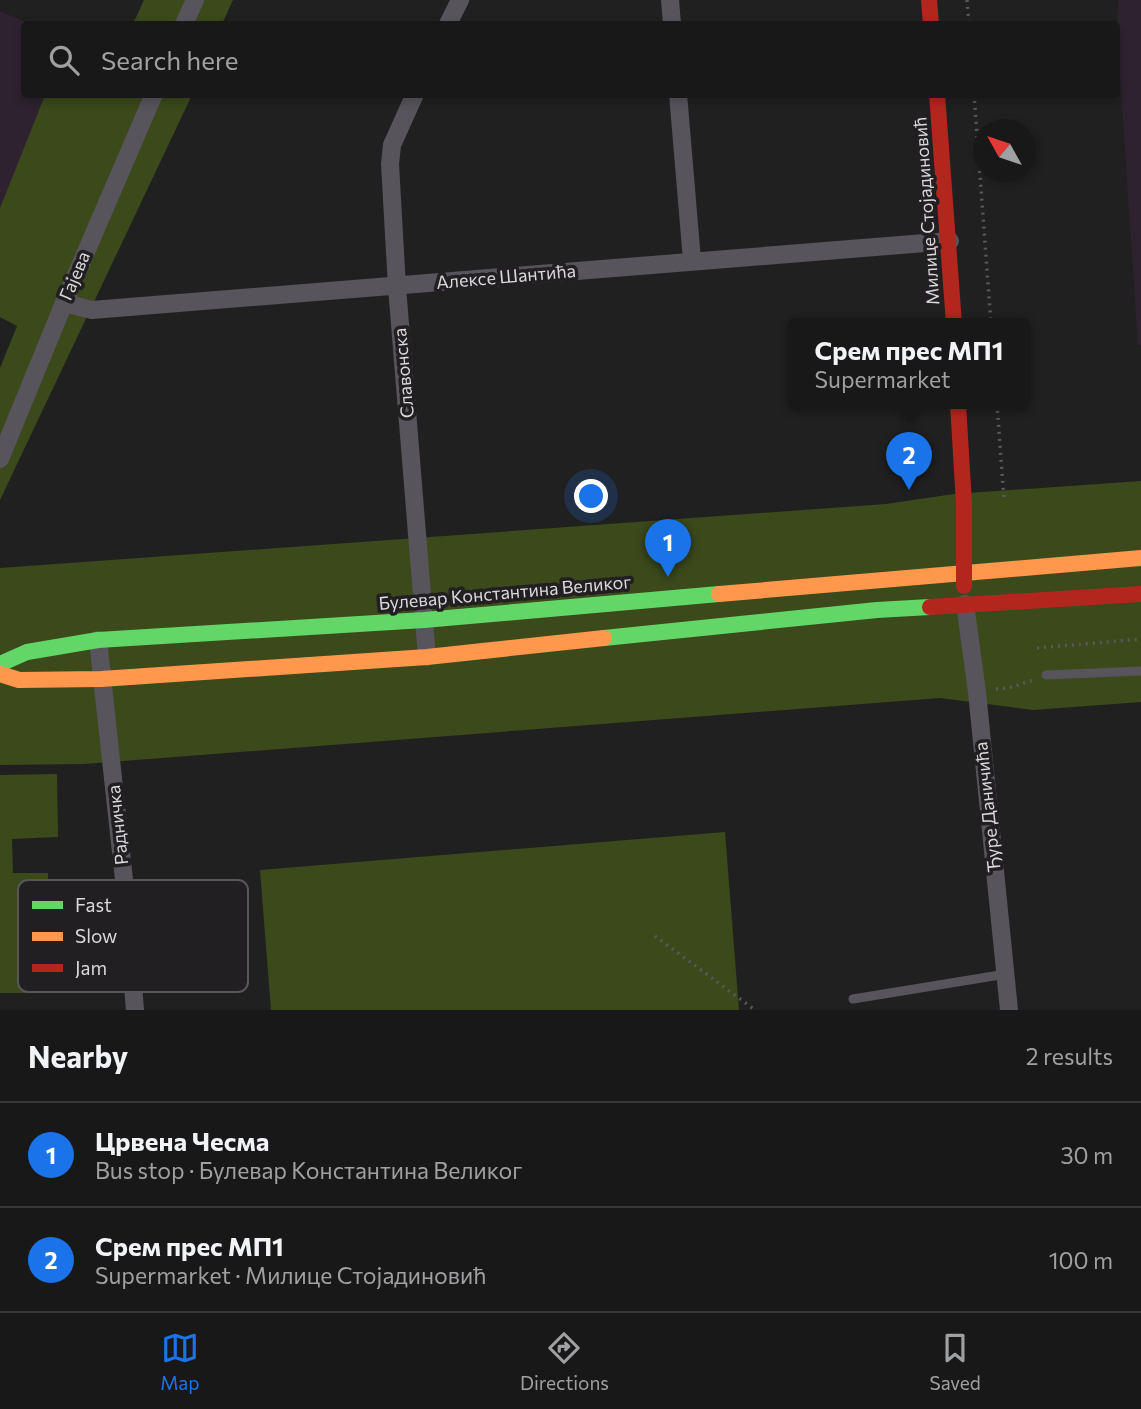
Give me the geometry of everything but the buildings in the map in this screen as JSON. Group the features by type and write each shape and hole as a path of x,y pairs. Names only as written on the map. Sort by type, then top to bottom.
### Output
{"main road":[{"path":"929,0 931,21"},
{"name":"Милице Стојадиновић","path":"937,98 954,318"},
{"path":"958,409 964,504 965,604"},
{"name":"Булевар Константина Великог","path":"0,664 27,652 98,640 424,620 1141,558"},
{"path":"0,674 19,680 101,679 427,657 877,610 1141,594"}],"street":[{"path":"185,21 194,0"},
{"path":"450,21 460,0"},
{"path":"670,0 672,21"},
{"name":"Гајева","path":"0,459 152,98"},
{"name":"Славонска","path":"413,98 392,145 390,163 397,288 427,657"},
{"path":"678,98 692,260"},
{"name":"Алексе Шантића","path":"64,303 92,310 397,288 692,260 950,241"},
{"name":"Ђуре Даничића","path":"965,604 977,692 1009,1010"},
{"name":"Радничка","path":"98,640 124,880"},
{"name":"Радничка","path":"134,992 135,1010"}],"lane":[{"path":"1046,675 1141,671"},
{"path":"853,999 1006,974"}],"path":[{"path":"967,0 969,21"},
{"path":"974,98 991,318"},
{"path":"997,409 1004,500"},
{"path":"1037,648 1141,639"},
{"path":"977,692 1009,688 1046,675"},
{"path":"655,936 755,1010"}],"shaded area":[{"path":"1118,0 1141,0 1141,345 1138,345 1120,75 1120,21 1117,21"},
{"path":"0,11 23,21 21,98 44,98 0,208"}],"green space":[{"path":"144,0 233,0 223,21 134,21"},
{"path":"44,98 191,98 0,500 0,368 17,326 0,317 0,208"},
{"path":"1141,481 1141,702 1033,710 940,698 84,764 0,765 0,568 886,504 954,494"},
{"path":"57,774 58,837 12,839 13,873 48,873 48,880 18,880 18,992 50,993 0,993 0,775"},
{"path":"725,832 739,1010 271,1010 260,870"}],"traffic: fast":[{"path":"0,664 27,652 98,640 424,620 719,594"},
{"path":"604,638 930,607"}],"traffic: slow":[{"path":"719,594 1141,558"},
{"path":"0,674 19,680 101,679 427,657 604,638"}],"traffic: jam":[{"path":"929,0 931,21"},
{"path":"937,98 954,318"},
{"path":"958,409 964,504 964,586"},
{"path":"930,607 1141,594"}],"place":[{"name":"Срем прес МП1","path":"909,490"},
{"name":"Црвена Чесма","path":"668,577"}]}
